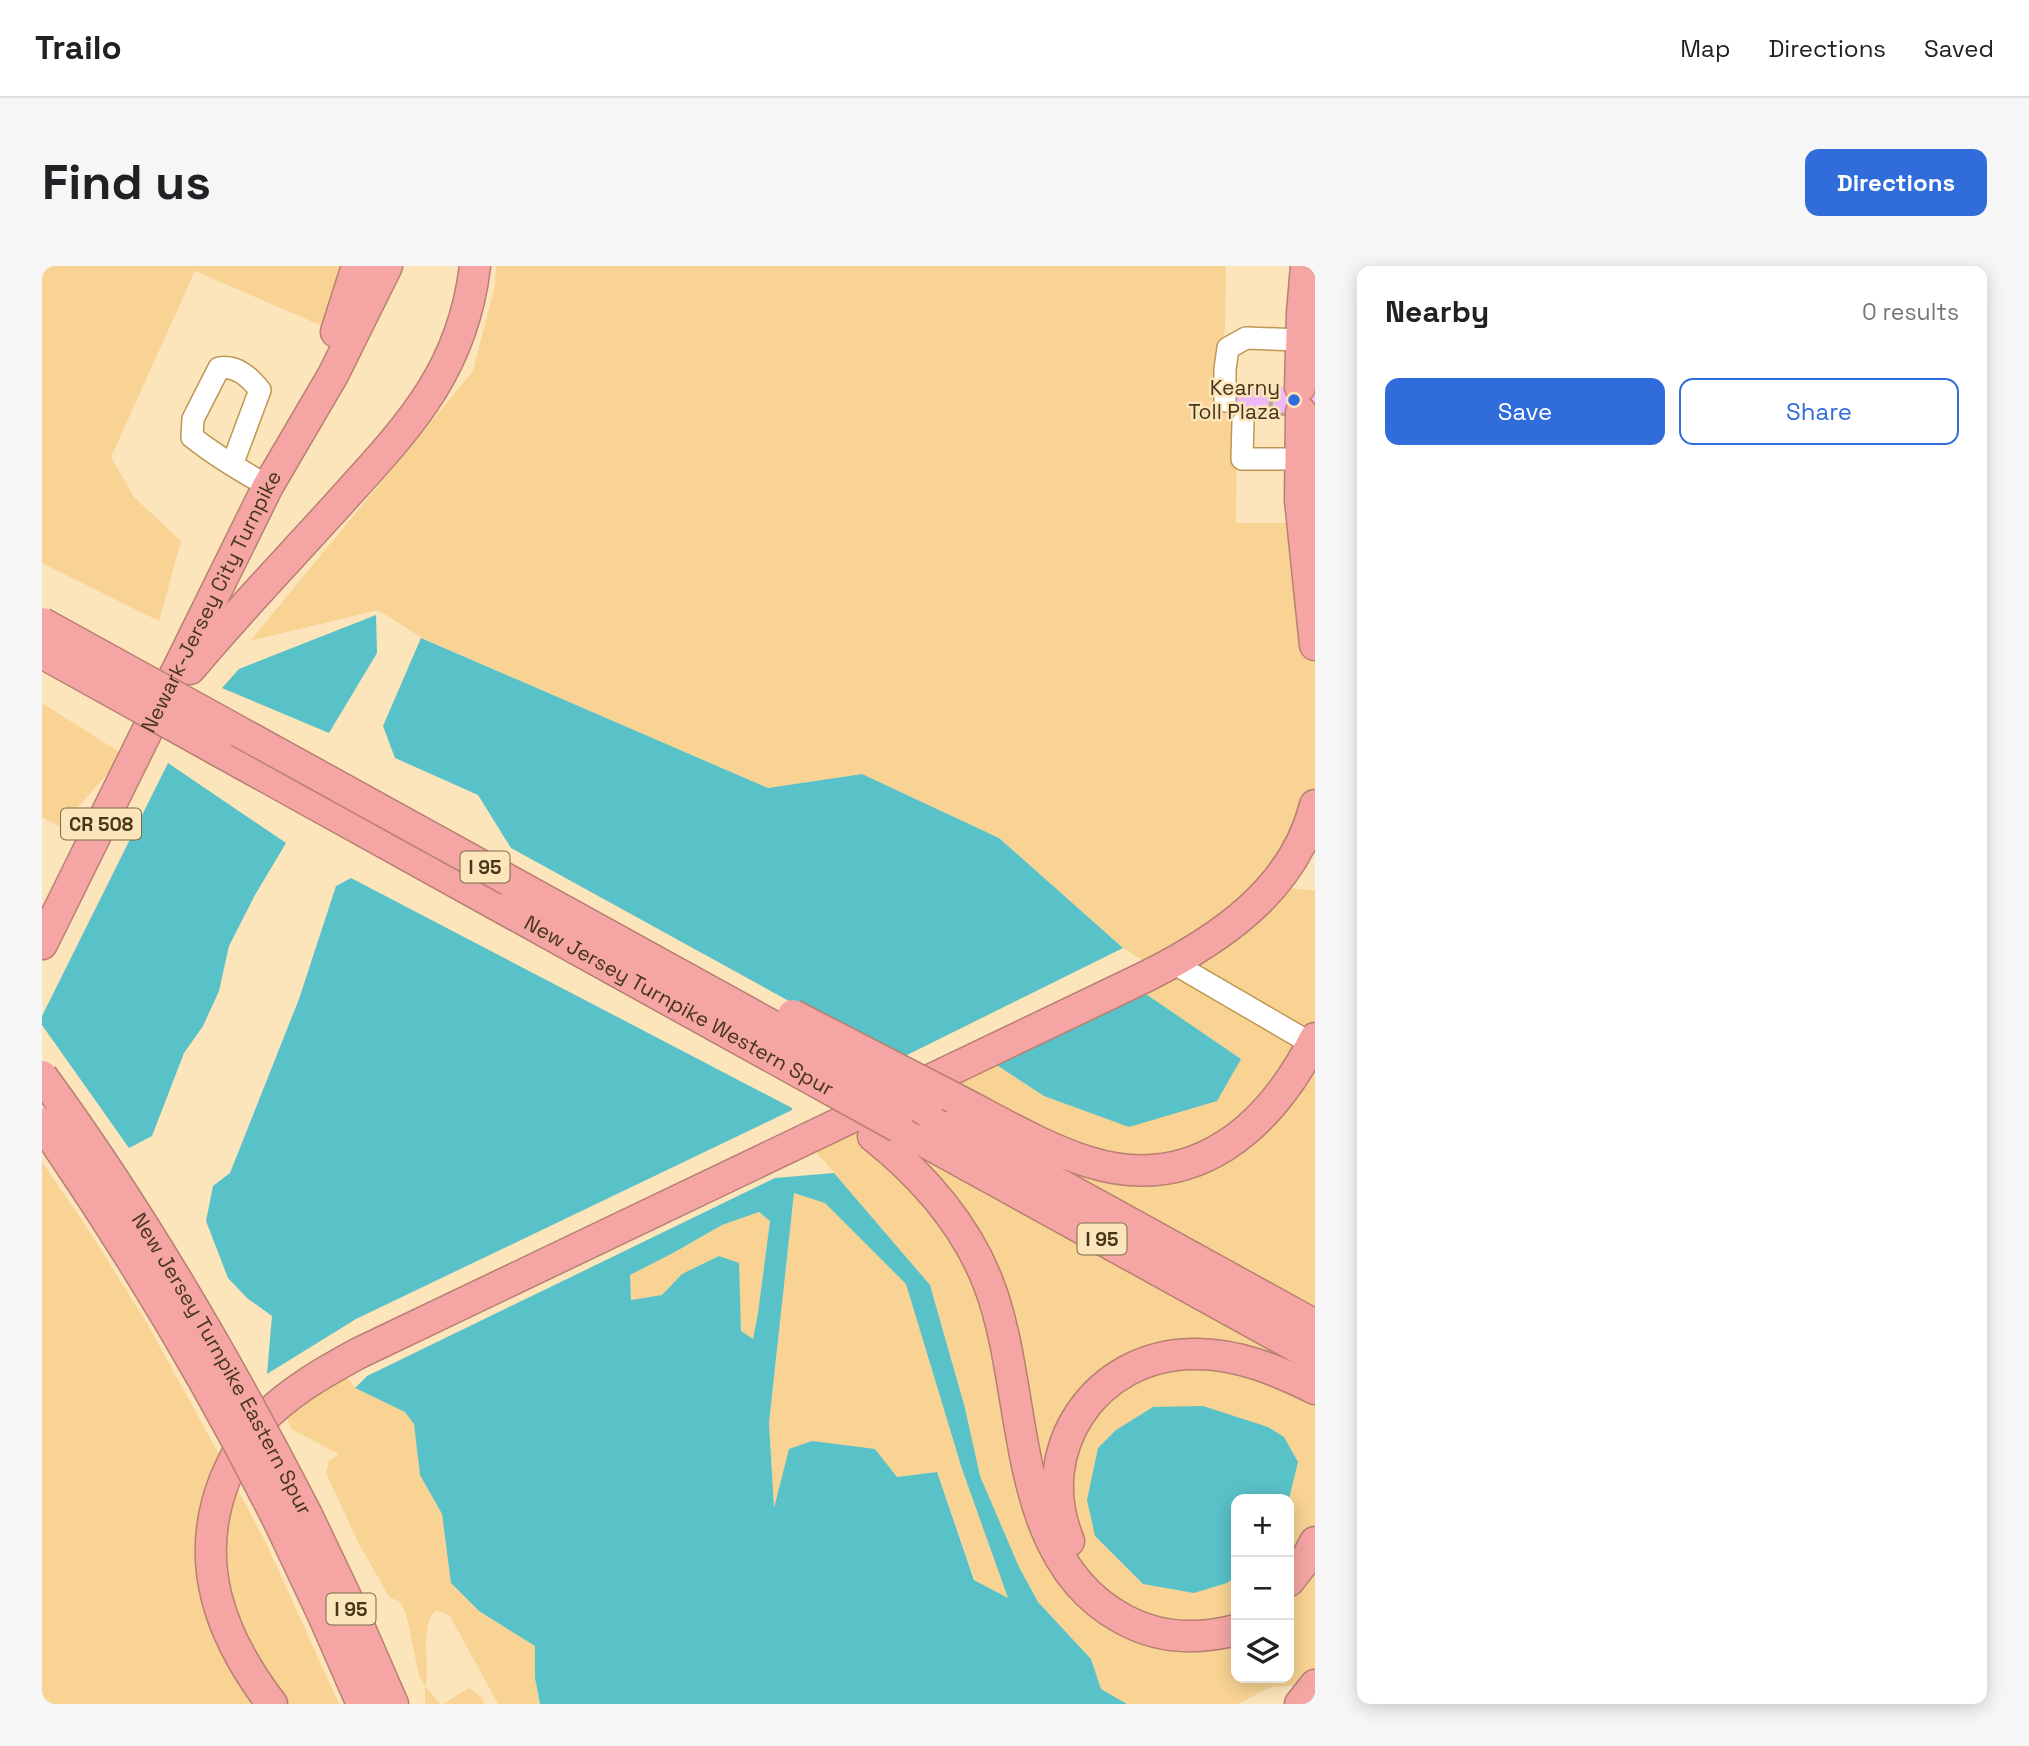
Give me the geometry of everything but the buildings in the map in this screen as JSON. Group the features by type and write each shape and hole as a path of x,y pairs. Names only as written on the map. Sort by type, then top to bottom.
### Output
{"highway":[{"path":"336,332 357,266"},
{"name":"CR 508","path":"268,486 365,266"},
{"name":"Newark-Jersey City Turnpike","path":"42,944 268,486 333,375 387,266"},
{"path":"161,704 242,608 391,446 424,405 438,382 460,333 468,310 475,266"},
{"path":"1306,266 1301,340 1300,500 1315,645"},
{"name":"New Jersey Turnpike Western Spur","path":"42,623 928,1111 1311,1355"},
{"name":"New Jersey Turnpike Western Spur","path":"42,653 504,909 575,966 820,1101 886,1131"},
{"path":"272,1704 245,1665 227,1630 216,1600 210,1555 215,1512 230,1468 257,1426 281,1402 323,1372 359,1353 1173,963 1203,946 1229,927 1273,886 1298,850 1315,805"},
{"path":"559,908 654,943 1051,1146 1087,1161 1122,1169 1169,1167 1216,1152 1249,1129 1267,1111 1284,1090 1314,1041"},
{"name":"New Jersey Turnpike Eastern Spur","path":"42,1076 101,1161 192,1306 255,1416 294,1522 323,1615 362,1704"},
{"name":"New Jersey Turnpike Eastern Spur","path":"42,1123 121,1241 181,1340 238,1443 348,1601 393,1704"},
{"path":"886,1131 907,1164 928,1185 953,1218 981,1266 1003,1329 1028,1467 1039,1511 1067,1569 1098,1603 1115,1615 1146,1630 1190,1637 1231,1631"},
{"name":"I 95","path":"886,1131 1311,1355"},
{"path":"1231,1616 1197,1622 1164,1619 1145,1614 1125,1604 1099,1585 1072,1549 1060,1514 1058,1478 1065,1442 1075,1420 1099,1391 1120,1374 1155,1359 1191,1354 1228,1357 1269,1368 1311,1355"},
{"path":"1294,1575 1315,1542"},
{"path":"1294,1595 1315,1570"},
{"path":"1300,1704 1315,1685"}],"lane":[{"path":"1225,401 1228,348 1246,338 1301,340"},
{"path":"1242,422 1242,458 1300,458"},
{"path":"232,465 268,486"},
{"path":"1173,963 1314,1041"}],"shaded area":[{"path":"42,266 357,266 336,332 195,271 111,457 134,497 181,541 159,621 42,563"},
{"path":"496,266 1226,266 1225,328 1219,362 1218,398 1237,419 1236,523 1302,523 1315,645 1315,805 1274,886 1315,891 1315,1684 1271,1687 1238,1704 1127,1704 1101,1689 1091,1659 1038,1602 1019,1567 980,1476 965,1408 930,1285 811,1146 995,1064 1044,1096 1137,988 1158,970 1123,948 999,838 862,774 768,788 424,639 378,610 250,641 473,371 495,285"},
{"path":"42,703 124,755 60,827 42,817"},
{"path":"42,1162 148,1325 221,1458 205,1497 200,1586 213,1639 234,1676 255,1704 42,1704"},
{"path":"794,1193 825,1202 906,1283 962,1469 1009,1599 975,1580 937,1472 896,1477 875,1449 774,1511 769,1423"},
{"path":"759,1212 770,1221 753,1340 682,1274 662,1295 631,1300 630,1275 722,1225"},
{"path":"344,1373 355,1388 405,1412 414,1424 420,1475 442,1514 451,1583 479,1611 535,1646 535,1678 540,1704 498,1704 450,1616 437,1610 431,1616 426,1634 425,1686 419,1676 406,1613 399,1601 390,1598 359,1544 326,1473 329,1461 339,1454 291,1429 285,1413"},
{"path":"234,1483 266,1543 339,1704 283,1704 220,1589 223,1528"},
{"path":"425,1686 440,1704 425,1704"},
{"path":"469,1688 482,1698 484,1704 443,1704"}],"water":[{"path":"376,615 377,653 329,733 222,688 239,669"},
{"path":"421,638 768,788 862,774 999,838 1123,948 901,1058 847,1033 511,848 478,795 395,758 383,726"},
{"path":"168,763 286,843 229,946 219,991 203,1026 184,1053 152,1136 129,1148 42,1025 42,1016"},
{"path":"351,878 792,1110 356,1319 267,1374 272,1316 247,1298 228,1278 206,1221 213,1186 230,1173 299,999 336,886"},
{"path":"1137,988 1241,1059 1217,1101 1129,1127 1044,1096 995,1064"},
{"path":"834,1173 930,1285 965,1408 980,1476 1019,1567 1038,1602 1091,1659 1101,1689 1127,1704 540,1704 535,1678 535,1646 479,1611 451,1583 442,1514 420,1475 414,1424 405,1412 355,1388 367,1376 775,1178","holes":["794,1193 825,1203 906,1284 962,1469 1008,1598 974,1580 937,1472 897,1477 875,1449 812,1441 789,1449 774,1508 769,1423","759,1212 770,1221 753,1339 741,1331 739,1263 719,1256 682,1274 662,1295 631,1300 630,1275 722,1225"]},
{"path":"1203,1406 1268,1427 1284,1437 1298,1462 1290,1494 1231,1494 1231,1580 1227,1583 1194,1593 1143,1584 1095,1536 1087,1500 1098,1448 1116,1430 1153,1407"}],"place":[{"name":"Kearny Toll Plaza","path":"1294,400"}]}
